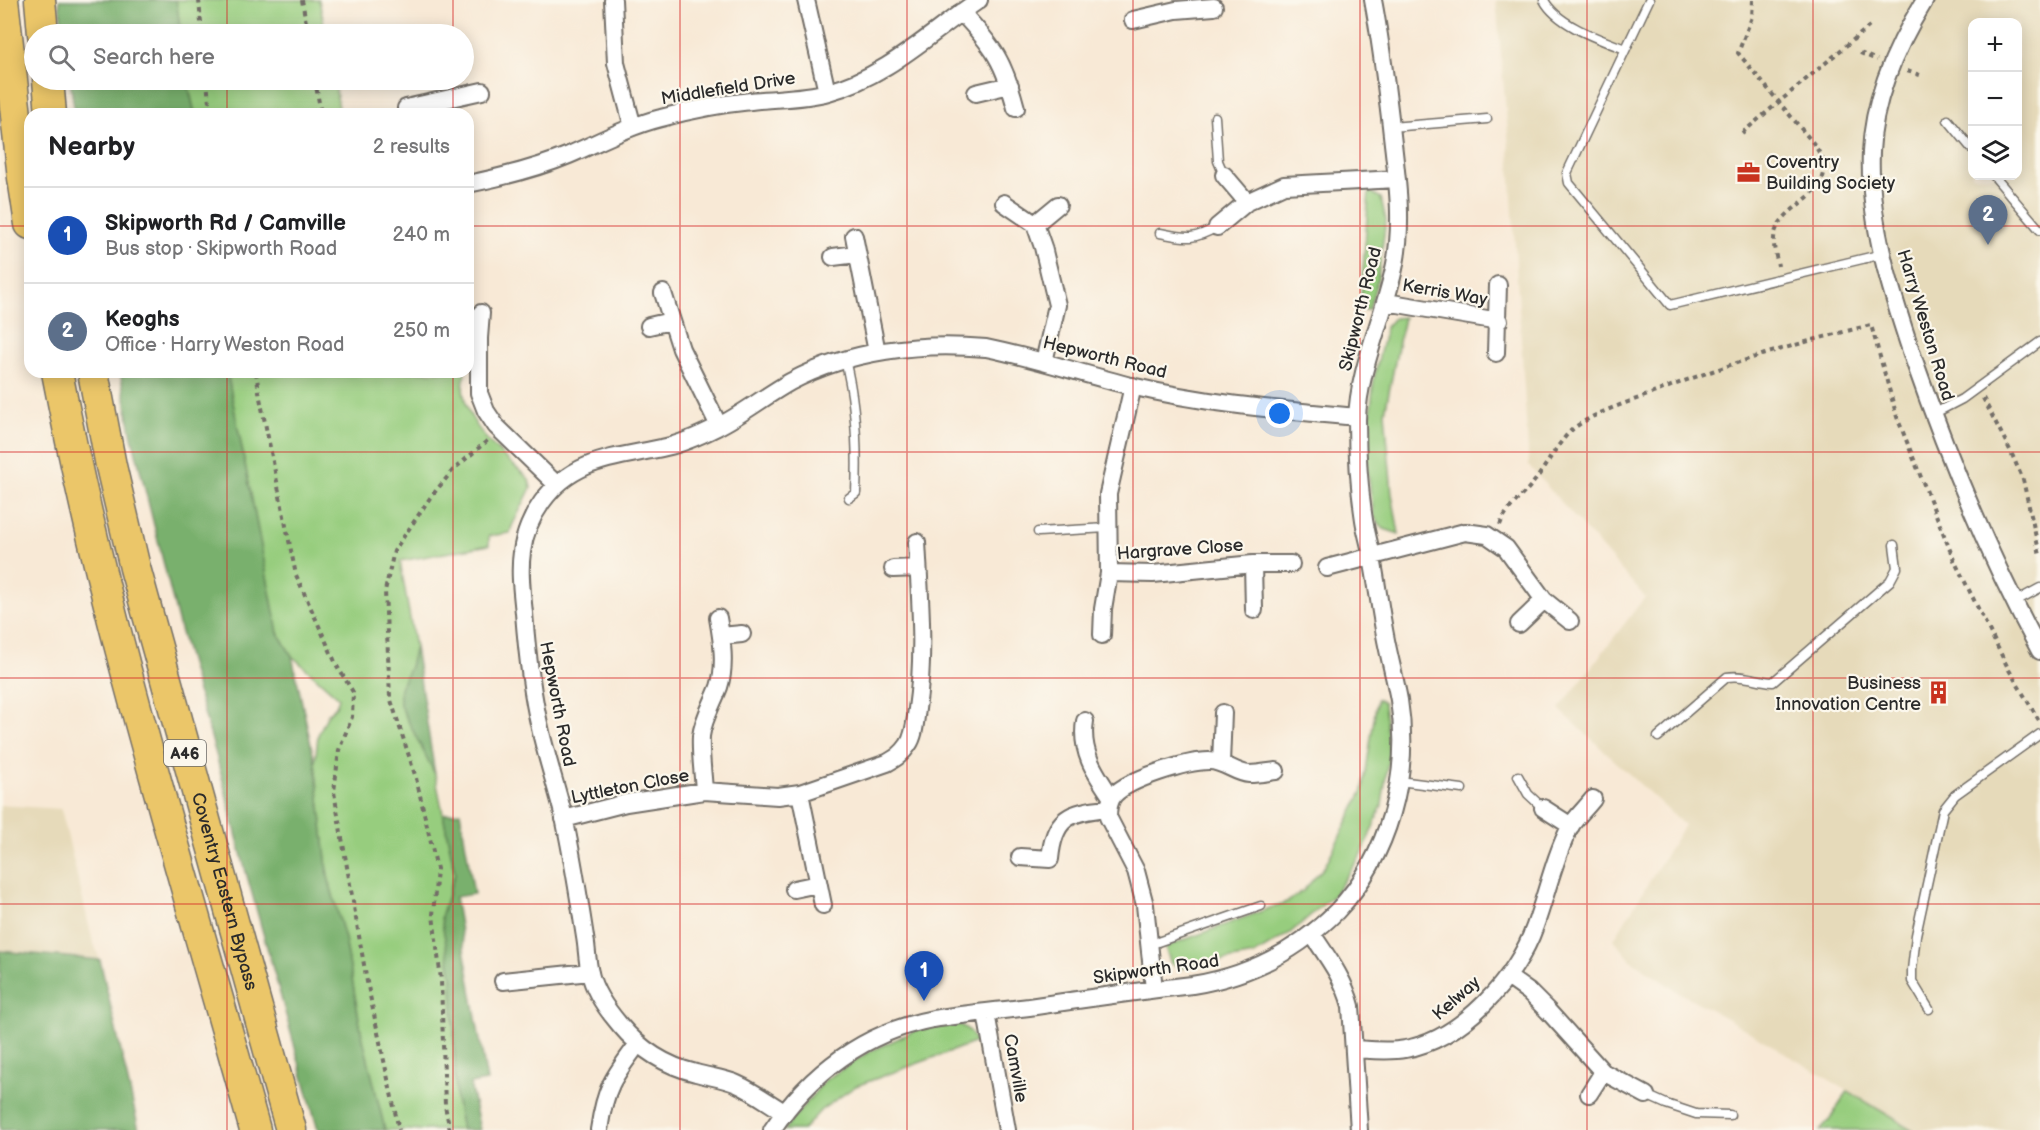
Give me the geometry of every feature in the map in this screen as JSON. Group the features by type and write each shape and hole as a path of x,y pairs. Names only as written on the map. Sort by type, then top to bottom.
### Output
{"highway":[{"path":"3,0 24,190"},
{"path":"40,0 43,24"},
{"path":"49,90 50,108"},
{"name":"Coventry Eastern Bypass","path":"58,378 71,447 102,583 255,1130"},
{"name":"Coventry Eastern Bypass","path":"94,378 111,466 135,568 291,1130"}],"street":[{"path":"613,0 616,63 633,127"},
{"path":"806,0 828,92"},
{"name":"Middlefield Drive","path":"474,183 537,167 660,118 720,106 828,92 880,70 979,0"},
{"name":"Skipworth Road","path":"772,1130 784,1112 824,1069 853,1049 888,1032 932,1020 1218,981 1246,973 1272,960 1312,934 1343,904 1368,870 1382,843 1399,781 1402,737 1399,702 1364,521 1359,474 1357,417 1362,381 1386,302 1395,263 1400,217 1378,25 1373,0"},
{"name":"Harry Weston Road","path":"1925,0 1898,49 1875,120 1871,151 1874,215 1899,316 1933,414 1966,499 2014,603 2040,651"},
{"path":"1133,20 1175,5 1214,7"},
{"path":"961,12 996,54 1010,85 1016,108"},
{"path":"976,93 1010,85"},
{"path":"406,108 444,107 482,91"},
{"path":"1224,175 1247,202"},
{"path":"1217,227 1247,202 1284,184 1397,179"},
{"path":"1004,202 1035,225 1043,247 1057,305 1044,362"},
{"path":"1035,225 1058,205"},
{"path":"854,236 877,352"},
{"path":"833,257 857,254"},
{"name":"Kerris Way","path":"1496,352 1498,285"},
{"path":"663,293 681,349 719,426"},
{"name":"Kerris Way","path":"1386,302 1498,321"},
{"path":"481,313 474,338 479,393 486,411 500,430 557,485"},
{"path":"649,326 671,321"},
{"name":"Hepworth Road","path":"784,1112 740,1085 721,1077 697,1074 676,1067 656,1057 638,1044 603,1004 590,972 575,872 564,819 540,729 527,655 521,582 522,551 530,524 542,502 557,485 583,466 607,457 669,446 719,426 791,381 844,360 902,348 962,346 994,350 1132,386 1243,406 1357,417"},
{"name":"Hargrave Close","path":"1102,635 1103,609 1109,573 1108,494 1132,386"},
{"path":"1327,568 1465,532 1487,535 1506,548 1544,600 1570,621"},
{"name":"Lyttleton Close","path":"564,819 626,803 704,791 778,796 800,793 887,763 900,755 909,743 914,728 921,670 922,629 917,542"},
{"name":"Hargrave Close","path":"1109,573 1153,574 1253,564 1291,564"},
{"name":"Hargrave Close","path":"1253,564 1254,610"},
{"path":"893,569 918,568"},
{"path":"1519,624 1544,600"},
{"path":"704,791 702,735 705,721 720,684 722,665 718,618"},
{"path":"721,636 742,634"},
{"path":"1221,763 1223,714"},
{"path":"1085,721 1083,740 1089,760 1110,803 1108,817 1136,871 1145,905 1154,989"},
{"path":"1020,857 1050,859 1055,831 1065,819 1110,803 1123,789 1154,774 1189,763 1210,761 1248,774 1276,771"},
{"path":"800,793 823,905"},
{"name":"Kelway","path":"1355,1049 1405,1049 1434,1041 1453,1031 1466,1020 1508,977 1525,950 1536,925 1545,888 1571,826 1593,798"},
{"path":"1543,808 1571,826"},
{"path":"794,889 818,884"},
{"path":"1312,934 1347,990 1353,1024 1354,1084 1359,1130"},
{"path":"503,981 590,972"},
{"name":"Kelway","path":"1508,977 1529,992 1603,1072 1647,1095"},
{"name":"Camville","path":"986,1013 1007,1130"},
{"path":"599,1130 605,1094 620,1067 638,1044"},
{"path":"1589,1094 1603,1072"}],"lane":[{"path":"1544,0 1549,10 1584,32 1624,49"},
{"path":"1649,0 1567,173 1569,183 1670,305 1883,254"},
{"path":"1215,117 1218,161 1224,175"},
{"path":"1390,127 1487,119"},
{"path":"1948,120 1968,144"},
{"path":"1998,180 2040,230"},
{"path":"1160,233 1188,238 1200,236 1217,227"},
{"path":"1933,414 1962,399 2040,342"},
{"path":"844,360 854,407 857,460 856,493 849,498"},
{"path":"1038,532 1107,528"},
{"path":"1658,736 1727,677 1738,675 1773,682 1890,581 1897,568 1894,545"},
{"path":"2014,603 2040,588"},
{"path":"1929,1009 1912,981 1912,970 1916,934 1943,810 1955,795 2040,734"},
{"path":"1518,776 1528,794 1543,808"},
{"path":"1399,781 1462,789"},
{"path":"1149,945 1261,906"},
{"path":"1647,1095 1665,1104 1696,1114 1730,1115"}],"path":[{"path":"199,0 201,24"},
{"path":"302,0 306,24"},
{"path":"1753,0 1752,17 1738,53 1814,144 1823,160 1824,171 1819,184 1810,196 1779,222 1775,231 1773,243 1781,279"},
{"path":"1742,133 1872,24"},
{"path":"208,90 209,108"},
{"path":"317,90 320,108"},
{"path":"1493,539 1503,515 1533,483 1569,433 1580,425 1614,408 1667,387 1802,341 1871,325 1897,417 1954,560 2009,670 2040,722"},
{"path":"257,378 296,575 336,666 353,692 352,717 339,750 334,792 367,982 399,1130"},
{"path":"1978,388 2023,480 2040,555"},
{"path":"450,1130 445,1106 441,980 433,915 437,870 416,778 390,697 386,591 394,551 430,498 453,470 500,430"}],"shaded area":[{"path":"1496,0 2040,0 2040,1130 1913,1130 1728,1019 1675,990 1631,960 1614,939 1684,825 1559,709 1645,597 1529,466 1508,134"},
{"path":"0,805 61,809 92,938 100,960 0,951"}],"green space":[{"path":"59,0 176,0 180,24 62,24"},
{"path":"176,0 319,0 324,24 180,24"},
{"path":"71,90 189,90 194,108 74,108"},
{"path":"189,90 336,90 339,108 194,108"},
{"path":"1369,191 1381,198 1386,220 1378,278 1369,310 1360,309"},
{"path":"1404,317 1385,412 1392,494 1399,534 1384,529 1374,517 1366,458 1374,378 1386,327 1394,318"},
{"path":"121,378 228,378 278,633 292,656 315,763 328,877 345,939 361,1031 385,1130 318,1130 180,629 132,437"},
{"path":"228,378 464,378 463,392 473,420 489,442 529,479 531,488 510,533 489,536 489,545 400,561 415,647 410,667 400,688 400,705 435,774 455,873 441,917 452,976 456,1099 462,1130 385,1130 361,1031 345,939 328,877 315,763 318,735 339,698 292,656 278,633"},
{"path":"415,647 435,774 400,705 400,688 410,667"},
{"path":"1377,699 1384,703 1389,754 1382,805 1362,854 1334,895 1290,933 1254,955 1183,968 1171,964 1165,947 1289,901 1304,890 1325,866 1363,790"},
{"path":"460,812 474,894 455,897 487,1081 470,1084 480,1130 462,1130 456,1099 452,976 441,917 455,873 443,814"},
{"path":"0,951 100,960 139,1130 0,1130"},
{"path":"959,1024 970,1031 976,1042 856,1086 821,1110 803,1130 784,1130 825,1080 867,1053 916,1030"},
{"path":"1848,1091 1913,1130 1820,1130"}],"place":[{"name":"Coventry Building Society","path":"1748,172"},
{"name":"Keoghs","path":"1988,245"},
{"name":"Business Innovation Centre","path":"1939,693"},
{"name":"Skipworth Rd / Camville","path":"924,1001"}]}
